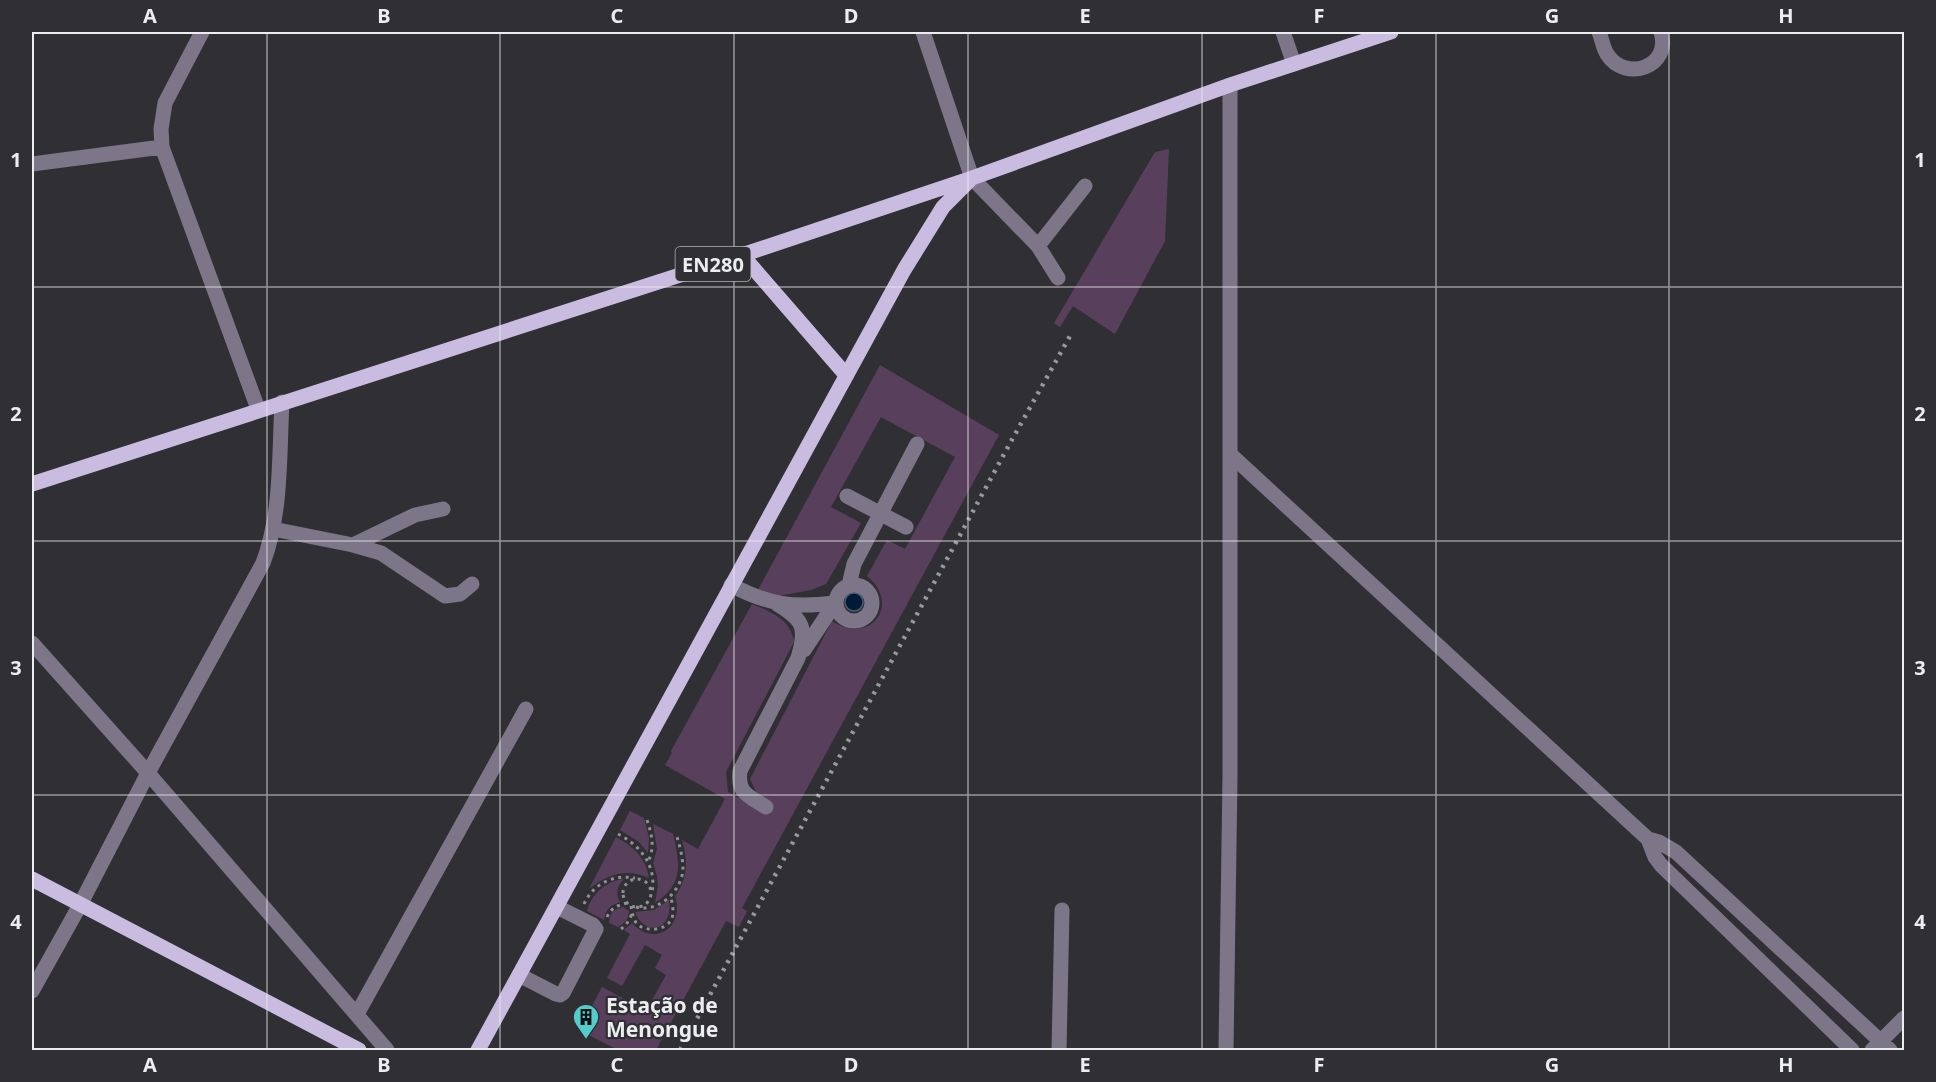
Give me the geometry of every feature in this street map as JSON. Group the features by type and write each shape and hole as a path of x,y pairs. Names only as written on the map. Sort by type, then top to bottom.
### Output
{"main road":[{"name":"EN280","path":"32,484 258,409 742,255 972,178 1230,85 1391,32"},
{"path":"478,1050 904,270 943,207 972,178"},
{"path":"742,255 846,375"},
{"path":"32,879 359,1050"}],"street":[{"path":"202,32 165,103 161,129 162,147 258,409"},
{"path":"923,32 972,178 1038,246 1058,278"},
{"path":"1283,32 1294,64"},
{"path":"1599,32 1608,55 1620,66 1632,70 1653,64 1661,53 1664,38 1661,32"},
{"path":"1226,1050 1230,776 1230,85"},
{"path":"34,167 162,147"},
{"path":"1038,246 1085,186"},
{"path":"32,991 263,563 273,529 282,402"},
{"path":"849,585 854,564 917,444"},
{"path":"1230,454 1648,839 1661,866 1852,1050"},
{"path":"847,496 906,527"},
{"path":"353,545 415,515 443,509"},
{"path":"273,529 353,545 388,556 445,596 460,594 472,584"},
{"path":"731,585 755,597 777,604 794,614 802,624 804,639 798,658"},
{"path":"766,807 743,793 740,786 740,771 798,658 835,603 839,592 849,585 861,586 870,594 873,606 866,617 849,621 839,614 835,603"},
{"path":"777,604 835,603"},
{"path":"32,643 148,773 387,1050"},
{"path":"357,1014 526,709"},
{"path":"1648,839 1659,842 1676,852 1881,1048 1905,1018"},
{"path":"519,975 556,994 563,993 596,929 557,907"},
{"path":"1059,1050 1062,910"}],"path":[{"path":"647,820 653,843 648,862"},
{"path":"618,834 636,846 648,862 653,874 648,902 633,907"},
{"path":"637,879 632,879 624,885 622,895 633,907 657,906 671,896 681,880 682,870 681,850 676,837"},
{"path":"582,908 588,896 608,880 619,877 641,879 649,885 651,894"},
{"path":"632,914 640,927 649,930 667,925 672,920 673,914 671,896"},
{"path":"607,921 610,911 627,903"},
{"path":"621,929 626,926 633,907"}],"shaded area":[{"path":"1169,149 1165,241 1115,334 1073,306 1060,327 1054,323 1155,152"},
{"path":"880,365 999,435 742,908 747,911 739,927 726,921 656,1050 618,1050 579,1030 602,987 641,1008 645,1001 650,1004 666,975 655,968 662,955 645,945 622,986 607,978 630,934 624,930 632,923 649,934 665,931 671,925 677,908 675,896 686,870 682,840 698,849 725,799 665,765 752,604 779,617 789,627 794,642 726,772 728,792 766,813 750,779 832,621 858,629 877,619 882,599 877,587 867,576 887,540 905,549 955,457 881,417 831,507 861,523 826,584 811,590 778,596 758,590"},
{"path":"630,811 644,818 649,838 648,853 639,842 620,830"},
{"path":"653,824 673,834 678,864 678,873 671,888 655,903 658,886 653,863 657,849"},
{"path":"616,837 638,854 649,878 633,873 618,874 610,876 589,889"},
{"path":"624,879 618,890 620,902 609,908 604,920 587,911 596,893 611,882"},
{"path":"669,900 667,918 658,927 651,928 645,925 635,912 654,910"},
{"path":"623,907 629,911 624,923 618,927 609,923 613,912"}],"water":[{"path":"850,593 858,593 863,598 861,609 850,611 845,606 845,598"}],"railway":[{"path":"680,1050 1070,336"}],"place":[{"name":"Estação de Menongue","path":"586,1040"}]}
